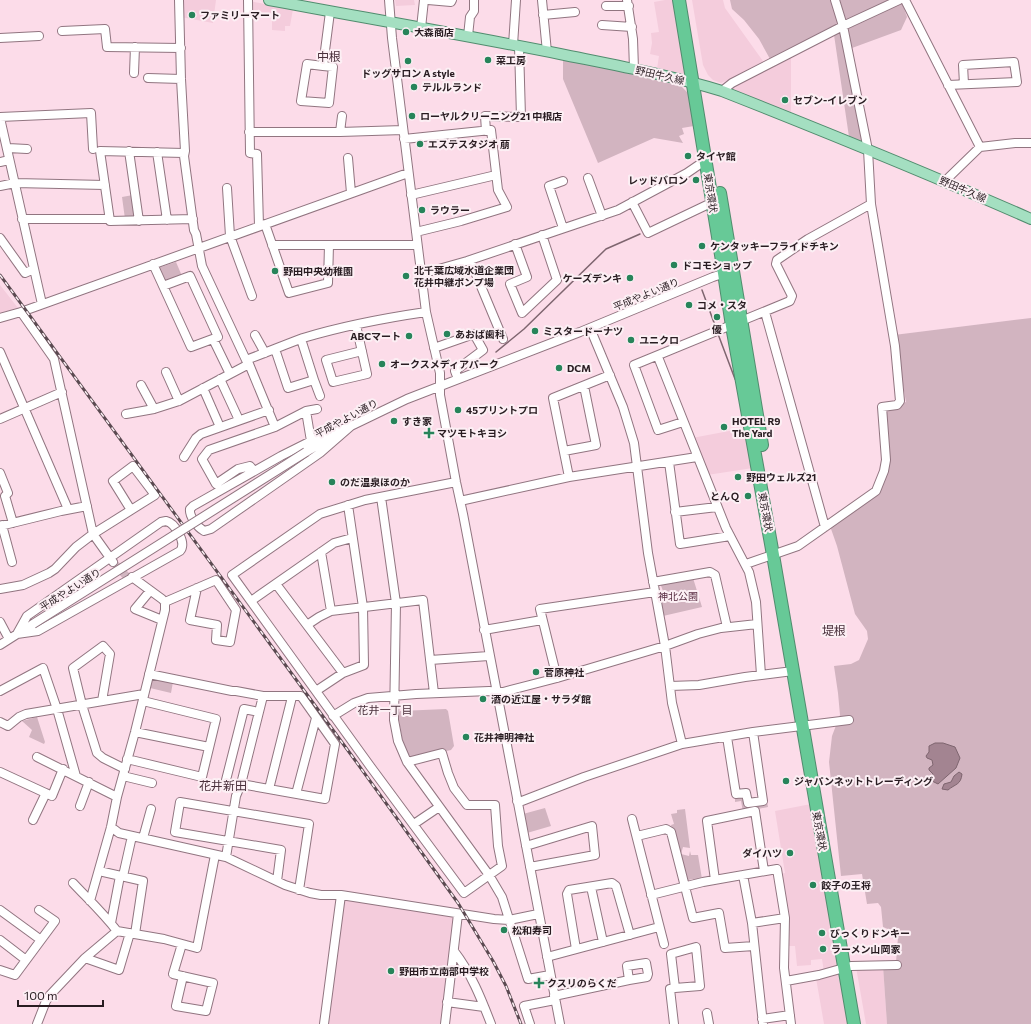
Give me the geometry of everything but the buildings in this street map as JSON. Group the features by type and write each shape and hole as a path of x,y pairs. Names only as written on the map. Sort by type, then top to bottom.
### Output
{"highway":[{"name":"東京環状","path":"679,0 697,84 729,272 736,324 777,554 847,967 854,1024"},
{"name":"東京環状","path":"687,0 706,160 713,202 729,272"},
{"name":"東京環状","path":"777,554 793,671 806,725"},
{"name":"東京環状","path":"847,967 862,1024"}],"main road":[{"name":"野田牛久線","path":"269,0 468,36 634,69 722,91 945,181 1031,219"}],"street":[{"path":"179,0 184,156 193,219 202,266 248,362 275,426"},
{"path":"248,0 250,153 257,154 262,225 272,245 289,293 328,284 329,245"},
{"path":"389,0 408,173 426,312 440,373 440,395 456,482 560,1024"},
{"path":"421,28 424,0"},
{"path":"428,0 451,2 452,0"},
{"path":"468,36 470,17 474,10 474,0"},
{"path":"486,131 485,116 521,117 516,46 516,0"},
{"path":"542,0 547,52"},
{"path":"746,564 798,546 876,491 884,471 886,460 882,407 897,404 900,400 895,346 871,204 868,150 843,26 835,0"},
{"path":"722,91 732,83 843,26 899,0"},
{"path":"905,0 980,147"},
{"path":"606,6 628,3 632,27 634,69"},
{"path":"323,66 330,12"},
{"path":"543,15 575,12"},
{"path":"602,25 632,27"},
{"path":"62,31 106,29 107,47 180,48"},
{"path":"0,38 40,36"},
{"path":"134,73 135,48"},
{"path":"948,85 1017,82 1014,62 963,65 964,84"},
{"path":"307,64 323,66 333,67 329,103 301,101 307,64"},
{"path":"148,78 181,79"},
{"path":"42,304 9,160 8,148 2,135 0,118 91,113 93,149"},
{"path":"340,132 342,116"},
{"path":"249,132 403,130"},
{"path":"404,139 491,130 498,190 506,207 461,221 416,232"},
{"path":"945,181 980,147 1015,143 1031,143"},
{"path":"8,148 27,149"},
{"path":"110,219 100,151 184,153"},
{"path":"129,151 139,221"},
{"path":"157,152 167,220"},
{"path":"348,158 351,193"},
{"path":"0,162 9,160"},
{"path":"421,274 470,260 618,210 688,173 706,160"},
{"path":"0,318 21,312 408,173"},
{"path":"411,194 496,175"},
{"path":"588,178 602,216"},
{"path":"562,181 549,186 563,228"},
{"path":"0,186 15,183 105,185"},
{"path":"227,188 230,236 252,296"},
{"path":"632,202 648,233 713,202"},
{"path":"683,422 658,430 634,365 658,357 790,301 792,296 776,264 777,260 808,239 871,204"},
{"path":"22,219 110,219 110,221 139,221 193,219"},
{"path":"515,244 527,277 510,284 522,313 557,280 542,235"},
{"path":"0,238 25,273 34,269"},
{"path":"272,245 417,244"},
{"path":"470,260 503,339"},
{"path":"153,264 191,348 218,337 190,276 164,286"},
{"name":"平成やよい通り","path":"0,645 306,452 351,426 391,406 458,378 590,328 729,272"},
{"path":"21,312 54,359 93,534 112,560"},
{"path":"126,414 154,409 179,401 230,374 265,353 301,339 356,325 426,312"},
{"path":"765,312 825,527"},
{"path":"356,325 362,351 367,374 333,382 326,360 362,351"},
{"path":"590,328 630,428 637,467 648,553 665,646 672,703 682,744"},
{"path":"434,348 474,334 483,350 455,372 458,378"},
{"path":"255,335 265,353"},
{"path":"213,339 230,374"},
{"path":"301,339 320,396"},
{"path":"275,349 288,388 314,380"},
{"path":"0,352 68,509"},
{"path":"658,357 717,507 730,536 746,564 753,586 760,675"},
{"path":"166,372 179,401"},
{"path":"569,477 553,398 610,375"},
{"path":"220,379 239,420"},
{"path":"141,385 154,409"},
{"path":"564,451 596,445 584,386"},
{"path":"203,388 220,427"},
{"path":"0,419 62,392"},
{"path":"254,471 250,466 238,470 216,484 202,459 209,450 275,426 306,411 317,409"},
{"path":"184,457 196,438 201,434 269,410"},
{"path":"306,411 311,441"},
{"path":"351,426 320,453 211,529 204,531 200,529 190,515 190,509 193,506 254,471 311,441 351,426"},
{"path":"460,501 569,477 697,457"},
{"path":"669,462 680,544 730,536"},
{"path":"0,589 23,585 49,573 55,569 76,546 155,495 133,466 113,481 131,510"},
{"path":"0,473 8,493 6,496 13,523"},
{"path":"408,762 444,753 448,773 454,788 467,805 495,805 498,846 502,866 464,893 333,716 232,575 320,514 365,500 456,482"},
{"path":"381,497 396,603 396,730 402,752 439,807 489,875 502,897 528,979 550,975"},
{"path":"316,691 342,673 364,665 363,607 348,505"},
{"path":"12,562 1,525 87,506"},
{"path":"675,512 717,507"},
{"path":"162,522 170,522 183,540 180,551 38,631 17,634 27,616 112,560 162,522"},
{"path":"251,601 334,543 352,538"},
{"path":"322,552 331,611"},
{"path":"653,582 710,572 713,573 715,575 727,627"},
{"path":"132,577 165,602"},
{"path":"165,602 197,588 216,580 236,610 230,642 216,640 217,625 190,620 197,588"},
{"path":"276,584 342,673"},
{"path":"150,590 135,609 162,620"},
{"path":"557,678 540,609 655,592"},
{"path":"307,625 331,611 422,600 434,693"},
{"path":"90,900 111,827 117,797 144,698 165,602"},
{"path":"484,630 542,620"},
{"path":"0,622 10,639"},
{"path":"333,716 345,708 362,700 376,697 395,697 434,693 503,692 557,678 665,646 698,634 727,627 757,624"},
{"path":"102,701 110,654 103,646 73,668 82,705 97,753 124,772 152,783"},
{"path":"430,660 489,656"},
{"path":"0,691 43,668 57,709 76,776"},
{"path":"670,686 699,684 793,671"},
{"path":"150,674 263,696 301,696 334,744 325,799 269,789 230,785 226,780 244,709 259,712"},
{"path":"226,857 236,796 241,786 263,696"},
{"path":"269,789 292,697"},
{"path":"0,722 8,726 19,717 26,714 102,701 144,698 216,719 202,777 127,759"},
{"path":"296,794 316,718"},
{"path":"517,801 597,772 682,744 753,732 849,720"},
{"path":"135,732 209,746"},
{"path":"727,737 736,794 746,793 748,804 763,801 753,732"},
{"path":"37,757 117,797"},
{"path":"0,772 52,796 63,769"},
{"path":"80,806 89,782"},
{"path":"33,820 46,793"},
{"path":"277,881 281,850 175,832 180,802 309,824 299,890"},
{"path":"414,824 439,807"},
{"path":"143,838 151,809"},
{"path":"715,880 707,821 755,811 764,871"},
{"path":"632,819 664,944"},
{"path":"526,846 592,826 595,855 530,867"},
{"path":"111,827 119,833 226,857 299,890 321,895 342,895 494,920 509,920 538,914"},
{"path":"636,836 666,829 671,832 693,918 720,913 725,948 754,946"},
{"path":"111,923 121,876 132,836"},
{"path":"72,883 87,900 90,900 117,931 164,939 197,948 215,855"},
{"path":"651,895 684,886 764,871 777,870 785,918 784,962 792,1024"},
{"path":"85,958 119,970 133,934 143,881 99,871"},
{"path":"743,875 752,923 763,1021 790,1015"},
{"path":"576,949 567,894 569,890 612,883 616,886 630,935"},
{"path":"591,887 603,942"},
{"path":"324,1024 342,895"},
{"path":"0,910 41,940"},
{"path":"0,970 15,975 56,921 39,910"},
{"path":"445,1024 458,914"},
{"path":"752,923 785,918"},
{"path":"547,957 659,927"},
{"path":"38,1024 46,1001 50,995 85,958 117,931"},
{"path":"1,943 26,960"},
{"path":"182,944 173,974 183,976 213,983 206,1011 176,1006 183,976"},
{"path":"674,988 671,954 696,948 700,986 670,989 674,1024"},
{"path":"454,951 473,981 491,1024"},
{"path":"786,981 847,967 897,965"},
{"path":"530,1024 524,1006 629,980"},
{"path":"448,1002 484,1007"},
{"path":"707,1013 709,1024"}],"shaded area":[{"path":"181,0 216,0 213,23 181,17"},
{"path":"395,0 414,0 415,5 396,6"},
{"path":"673,0 686,73 684,74 657,69 659,56 650,54 652,43 651,33 659,32 654,2"},
{"path":"692,0 723,0 725,8 765,64 721,83 713,80 708,75 703,65"},
{"path":"249,1 293,9 290,26 285,26 285,31 272,30 272,17 268,15 253,14 249,10"},
{"path":"791,56 791,115 733,89 733,85"},
{"path":"0,285 18,308 0,313"},
{"path":"745,428 753,468 707,475 692,438"},
{"path":"935,743 943,743 955,747 960,758 956,768 938,784 930,780 933,774 929,768 933,765 932,760 926,756 929,752 929,746"},
{"path":"959,772 962,774 959,782 948,790 942,789 944,784 951,782 954,776"},
{"path":"811,804 839,969 824,972 822,959 811,960 811,965 797,966 795,946 787,946 780,874 785,873 775,811"},
{"name":"野田市立南部中学校","path":"344,900 454,917 443,1024 327,1024"},
{"path":"883,966 887,1024 866,1024 856,967"},
{"path":"839,972 848,1024 824,1024 816,978"}],"green space":[{"path":"730,0 901,0 907,17 901,30 852,48 871,146 849,137 833,28 770,59 759,39 744,20 732,9"},
{"path":"563,58 681,86 688,93 694,126 682,128 684,134 679,136 683,143 654,138 598,163 563,79"},
{"path":"133,195 136,217 125,219 122,197"},
{"path":"176,262 182,276 165,282 158,268"},
{"path":"1031,318 1031,1024 887,1024 883,966 896,962 898,937 895,932 883,927 881,907 878,903 867,904 862,874 841,876 829,762 832,736 840,715 834,666 851,664 859,660 868,639 867,631 855,614 837,546 830,526 883,480 885,410 906,402 894,335"},
{"name":"神北公園","path":"693,578 702,607 663,616 658,592 663,591 660,583"},
{"path":"154,678 173,682 171,693 150,688 152,679"},
{"path":"446,709 448,711 454,746 451,750 415,758 408,755 403,743 398,715 400,711"},
{"path":"37,717 45,742 44,744 29,737 32,730 22,721"},
{"path":"743,795 747,805 767,801 768,807 743,812 741,801 735,802 735,797"},
{"path":"545,808 551,826 527,833 523,814"},
{"path":"685,809 690,848 683,847 681,854 689,856 690,851 691,855 698,855 702,879 694,881 693,879 688,880 689,883 686,881 671,825 674,824 671,814 677,813 677,810"}],"waterway":[{"path":"496,352 524,329 606,249 640,234"},
{"path":"702,290 716,328"},
{"path":"718,334 735,379"}],"tunnel":[{"path":"113,562 129,579"}],"railway":[{"path":"0,275 458,903 493,961 506,986 521,1024"}],"place":[{"name":"ファミリーマート","path":"192,15"},
{"name":"大森商店","path":"406,32"},
{"name":"菜工房","path":"488,60"},
{"name":"ドッグサロン A style","path":"408,61"},
{"name":"テルルランド","path":"414,87"},
{"name":"セブン-イレブン","path":"785,100"},
{"name":"ローヤルクリーニング21 中根店","path":"412,116"},
{"name":"エステスタジオ 萠","path":"420,144"},
{"name":"タイヤ館","path":"688,156"},
{"name":"レッドバロン","path":"696,180"},
{"name":"ラウラー","path":"422,210"},
{"name":"ケンタッキーフライドチキン","path":"702,246"},
{"name":"ドコモショップ","path":"674,265"},
{"name":"野田中央幼稚園","path":"275,271"},
{"name":"北千葉広域水道企業団 花井中継ポンプ場","path":"406,276"},
{"name":"ケーズデンキ","path":"630,278"},
{"name":"コメ・スタ","path":"689,305"},
{"name":"優","path":"717,317"},
{"name":"ミスタードーナツ","path":"535,331"},
{"name":"あおば歯科","path":"447,334"},
{"name":"ABCマート","path":"409,336"},
{"name":"ユニクロ","path":"631,340"},
{"name":"オークスメディアパーク","path":"382,364"},
{"name":"DCM","path":"559,368"},
{"name":"45プリントプロ","path":"458,410"},
{"name":"すき家","path":"394,421"},
{"name":"HOTEL R9 The Yard","path":"724,427"},
{"name":"マツモトキヨシ","path":"429,433"},
{"name":"野田ウェルズ21","path":"738,477"},
{"name":"のだ温泉ほのか","path":"332,482"},
{"name":"とんＱ","path":"748,496"},
{"name":"菅原神社","path":"536,672"},
{"name":"酒の近江屋・サラダ館","path":"483,699"},
{"name":"花井神明神社","path":"466,737"},
{"name":"ジャパンネットトレーディング","path":"786,781"},
{"name":"ダイハツ","path":"790,853"},
{"name":"餃子の王将","path":"813,885"},
{"name":"松和寿司","path":"504,930"},
{"name":"びっくりドンキー","path":"822,933"},
{"name":"ラーメン山岡家","path":"823,949"},
{"name":"野田市立南部中学校","path":"391,971"},
{"name":"クスリのらくだ","path":"539,983"}],"district":[{"name":"中根","path":"329,56"},
{"name":"堤根","path":"834,630"},
{"name":"花井一丁目","path":"385,709"},
{"name":"花井新田","path":"223,785"}]}
